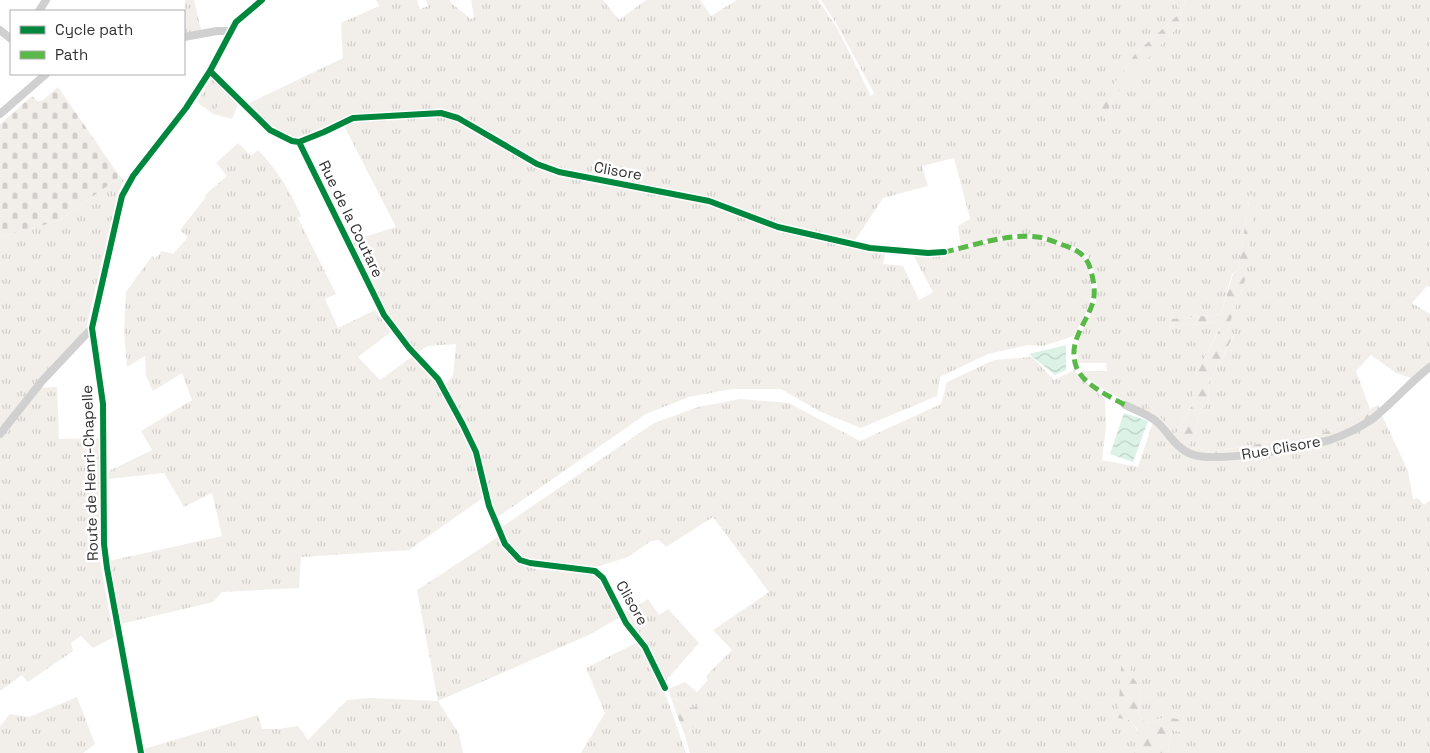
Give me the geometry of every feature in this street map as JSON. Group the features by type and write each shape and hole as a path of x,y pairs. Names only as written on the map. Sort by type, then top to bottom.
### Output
{"street":[{"name":"Route de Henri-Chapelle","path":"142,753 106,568 104,544 103,404 92,328 122,196 133,176 186,108 210,70 229,31 248,10 262,0"},
{"path":"0,30 10,38"},
{"path":"185,38 217,31 229,31"},
{"path":"210,70 270,130 284,139 299,142"},
{"path":"0,114 45,75"},
{"name":"Clisore","path":"299,142 353,118 441,113 458,118 536,164 559,172 709,201 778,227 870,248 928,253 944,252"},
{"name":"Rue de la Coutare","path":"299,142 384,314 409,348 438,379 450,400"},
{"path":"0,434 42,381 92,328"},
{"name":"Rue Clisore","path":"1125,405 1156,421 1182,449 1192,454 1204,457 1236,456 1323,441 1349,433 1384,409 1411,381 1430,367"},
{"name":"Clisore","path":"450,400 476,452 489,506 505,544 520,560 530,563 595,571 603,578 626,623 644,647 665,688"}],"green space":[{"path":"185,0 194,0 201,30 185,34"},
{"path":"376,0 417,0 420,9 428,6 426,0 450,0 451,3 471,19 474,17 471,0 603,0 619,20 646,0 700,0 711,16 737,0 818,0 837,28 871,96 874,93 836,23 821,0 1172,0 1181,9 1179,14 1135,54 1097,109 1110,123 1109,103 1131,75 1179,26 1185,0 1430,0 1430,287 1427,286 1412,303 1430,314 1430,364 1411,378 1396,373 1371,355 1356,371 1370,409 1326,432 1211,452 1188,446 1195,435 1199,415 1209,399 1208,384 1234,336 1227,331 1245,280 1250,194 1238,270 1232,274 1221,314 1172,319 1169,327 1220,322 1220,327 1193,381 1194,402 1175,435 1149,404 1152,418 1088,379 1081,371 1107,371 1106,363 1078,363 1079,343 1097,294 1096,279 1092,265 1081,249 1036,235 1014,234 961,247 958,226 970,219 954,158 922,166 928,186 883,198 854,242 776,224 715,201 669,189 571,173 545,165 445,110 357,115 303,139 279,133 247,104 343,58 341,23 379,6"},
{"path":"1172,0 1185,0 1179,26 1130,77 1109,103 1110,124 1096,109 1135,54 1179,14 1181,9"},
{"path":"215,79 226,91 213,114 197,102 210,80"},
{"path":"58,87 120,177 58,221 0,237 0,124 32,96 37,101 42,101"},
{"path":"226,91 238,104 232,119 213,114"},
{"path":"450,116 524,161 714,205 759,223 885,253 883,264 903,266 919,300 933,292 913,255 941,252 1018,238 1041,240 1069,248 1080,254 1087,265 1091,278 1091,299 1074,336 1043,346 1028,345 988,354 940,377 937,396 861,428 821,412 781,389 732,389 689,397 646,414 495,519 476,447 444,385 453,376 456,344 428,346 416,353 382,307 351,241 396,227 343,124"},
{"path":"238,143 251,156 258,150 277,173 292,197 301,216 298,218 336,294 325,299 338,328 375,310 392,331 358,357 380,380 413,356 439,388 450,404 467,439 480,477 484,497 409,550 301,557 299,588 222,592 213,602 121,624 109,561 222,536 212,493 184,507 164,473 108,479 109,471 152,450 141,431 192,400 182,373 153,391 146,376 145,356 127,367 124,332 126,292 152,256 155,259 162,251 173,254 188,237 180,230 206,197 205,195 227,176 216,163"},
{"path":"120,177 124,180 117,197 86,329 0,431 0,237 58,221"},
{"path":"1250,194 1256,197 1245,280 1227,331 1234,335 1208,384 1209,399 1199,415 1195,435 1188,446 1211,452 1326,432 1378,405 1382,415 1341,439 1229,460 1207,462 1187,455 1152,418 1148,403 1175,435 1194,402 1193,381 1220,328 1220,322 1169,327 1172,319 1221,314 1233,274 1238,270"},
{"path":"1032,357 1054,380 1075,370 1078,375 1105,399 1106,427 1102,460 1138,467 1153,422 1187,455 1314,445 1382,415 1408,471 1413,499 1418,498 1424,505 1430,500 1430,753 1168,753 1171,730 1167,717 1146,723 1138,715 1140,697 1137,683 1131,675 1131,660 1118,718 1130,720 1138,731 1134,753 690,753 685,736 712,707 693,708 671,698 668,689 685,682 697,692 708,680 706,676 732,650 713,630 769,592 713,517 666,547 659,540 651,541 628,557 593,568 521,558 499,529 654,423 698,407 740,399 789,403 860,441 941,404 947,382 994,360"},
{"path":"57,387 59,439 101,438 99,556 114,637 93,648 81,636 71,643 73,651 28,682 22,675 0,691 0,436 38,388"},
{"path":"498,537 515,560 535,569 597,575 620,617 591,634 438,701 417,590"},
{"path":"648,599 659,615 668,609 699,643 664,683 623,614"},
{"path":"638,642 667,698 686,753 581,753 605,713 586,668"},
{"path":"1122,652 1131,660 1131,675 1137,683 1140,697 1138,715 1146,723 1167,717 1186,721 1184,733 1171,730 1168,753 1134,753 1138,730 1130,720 1118,718"},
{"path":"77,697 95,744 83,753 0,753 0,726 10,714 29,717"},
{"path":"369,698 438,701 459,734 463,753 145,753 144,749 258,715 262,729 298,726 308,740 347,700"},
{"path":"671,698 693,708 703,702 713,707 685,736"}],"water":[{"path":"1066,345 1066,370 1055,375 1029,354"},
{"path":"1124,413 1148,421 1133,462 1110,454"}],"marked path":[{"path":"944,252 1002,238 1026,236 1047,239 1081,254 1089,265 1094,292 1092,305 1078,334 1074,349 1076,366 1090,384 1125,405"}],"cycle path":[{"path":"141,753 104,544 103,404 92,328 122,196 133,176 186,108 210,71 236,22 262,0"},
{"path":"210,71 270,130 292,141 299,142 353,118 441,113 458,118 537,164 559,172 709,201 778,227 870,248 928,253 944,252"},
{"path":"299,142 384,315 409,348 438,379 463,425 476,452 489,506 505,544 520,560 530,563 595,571 603,578 626,623 645,647 665,688"}]}
